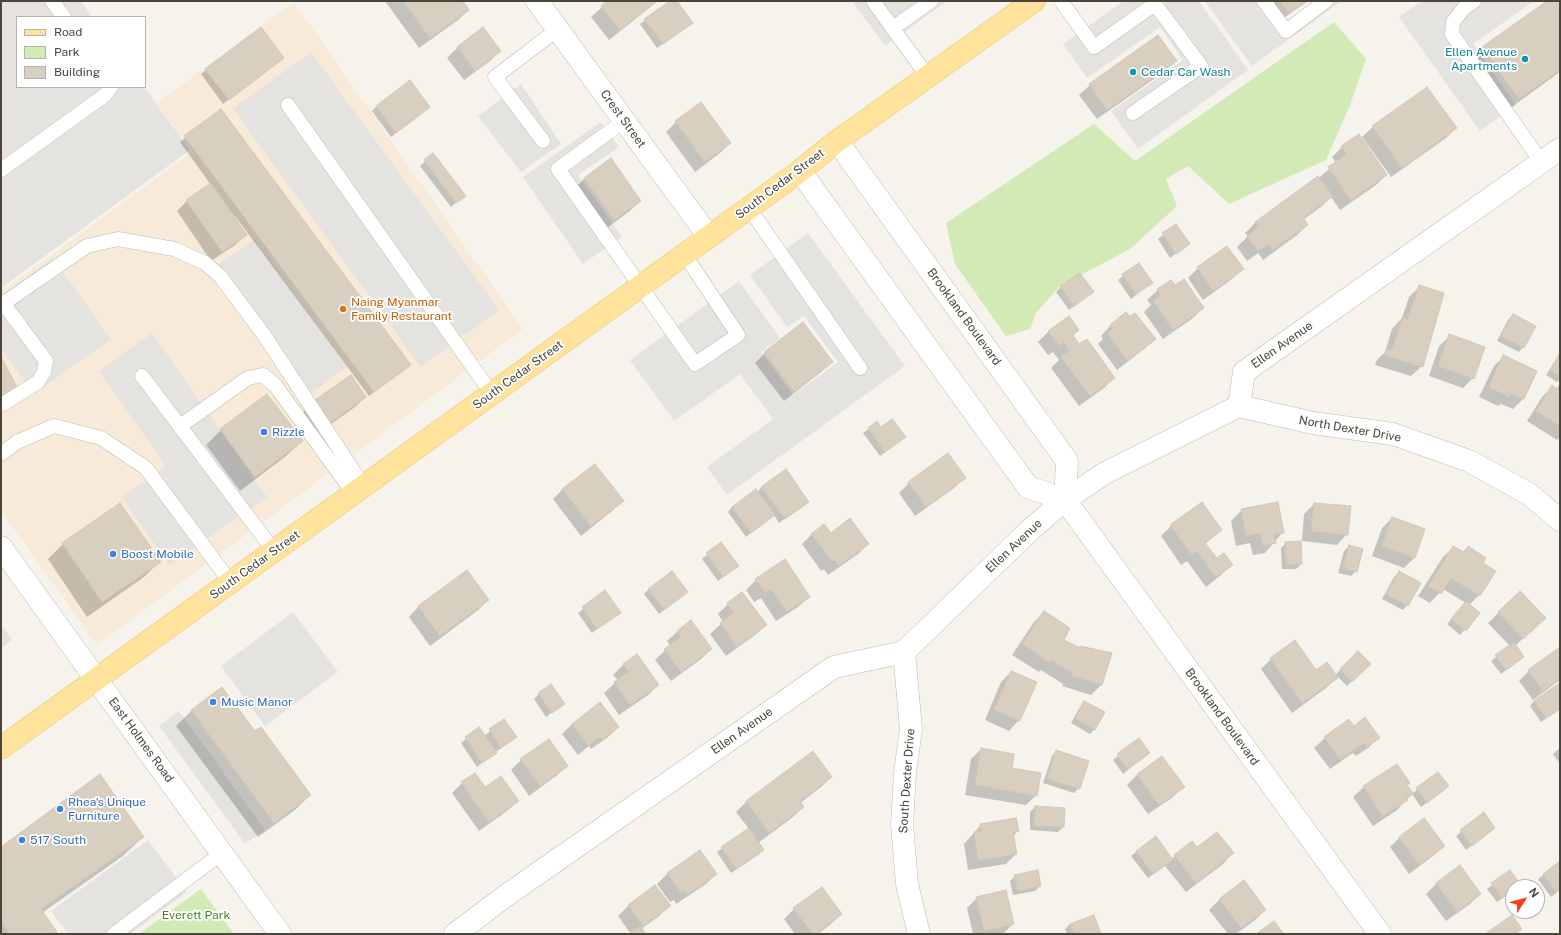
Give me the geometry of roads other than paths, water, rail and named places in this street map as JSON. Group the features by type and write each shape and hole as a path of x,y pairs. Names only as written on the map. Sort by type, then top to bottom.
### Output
{"main road":[{"name":"South Cedar Street","path":"1,748 1034,1"}],"street":[{"name":"Crest Street","path":"537,1 709,237"},
{"name":"Brookland Boulevard","path":"837,142 1067,460 1065,500 1380,934"},
{"name":"Ellen Avenue","path":"455,934 504,898 834,667 904,652 1030,530 1065,500 1105,473 1239,406 1244,372 1560,149"},
{"path":"800,171 1028,487 1065,500"},
{"name":"North Dexter Drive","path":"1239,406 1313,423 1393,434 1470,460 1529,494 1560,520"},
{"name":"East Holmes Road","path":"1,547 280,934"},
{"name":"South Dexter Drive","path":"904,652 911,729 902,824 907,884 919,934"}],"lane":[{"path":"52,1 63,16"},
{"path":"873,1 928,77"},
{"path":"893,28 931,1"},
{"path":"1061,1 1094,47 1154,2 1201,66 1133,114"},
{"path":"1264,1 1286,31 1326,1"},
{"path":"1469,5 1453,22 1452,34 1542,162"},
{"path":"543,141 495,77 558,30"},
{"path":"1,170 106,95 110,88"},
{"path":"288,105 492,394"},
{"path":"624,120 558,169 695,364 738,334 684,254"},
{"path":"749,208 860,368"},
{"path":"1,405 38,382 44,372 46,361 2,304 87,246 118,240 174,249 205,263 220,276 264,335 359,490"},
{"path":"180,426 248,378 263,375 275,385 359,490"},
{"path":"142,376 274,551"},
{"path":"1,454 17,442 54,426 101,438 146,468 231,583"},
{"path":"114,934 222,853"}],"place":[{"name":"Ellen Avenue Apartments","path":"1525,59"},
{"name":"Cedar Car Wash","path":"1133,72"},
{"name":"Naing Myanmar Family Restaurant","path":"343,309"},
{"name":"Rizzle","path":"264,432"},
{"name":"Boost Mobile","path":"113,554"},
{"name":"Music Manor","path":"213,702"},
{"name":"Rhea's Unique Furniture","path":"60,809"},
{"name":"517 South","path":"22,840"}],"park label":[{"name":"Everett Park","path":"196,915"}]}
